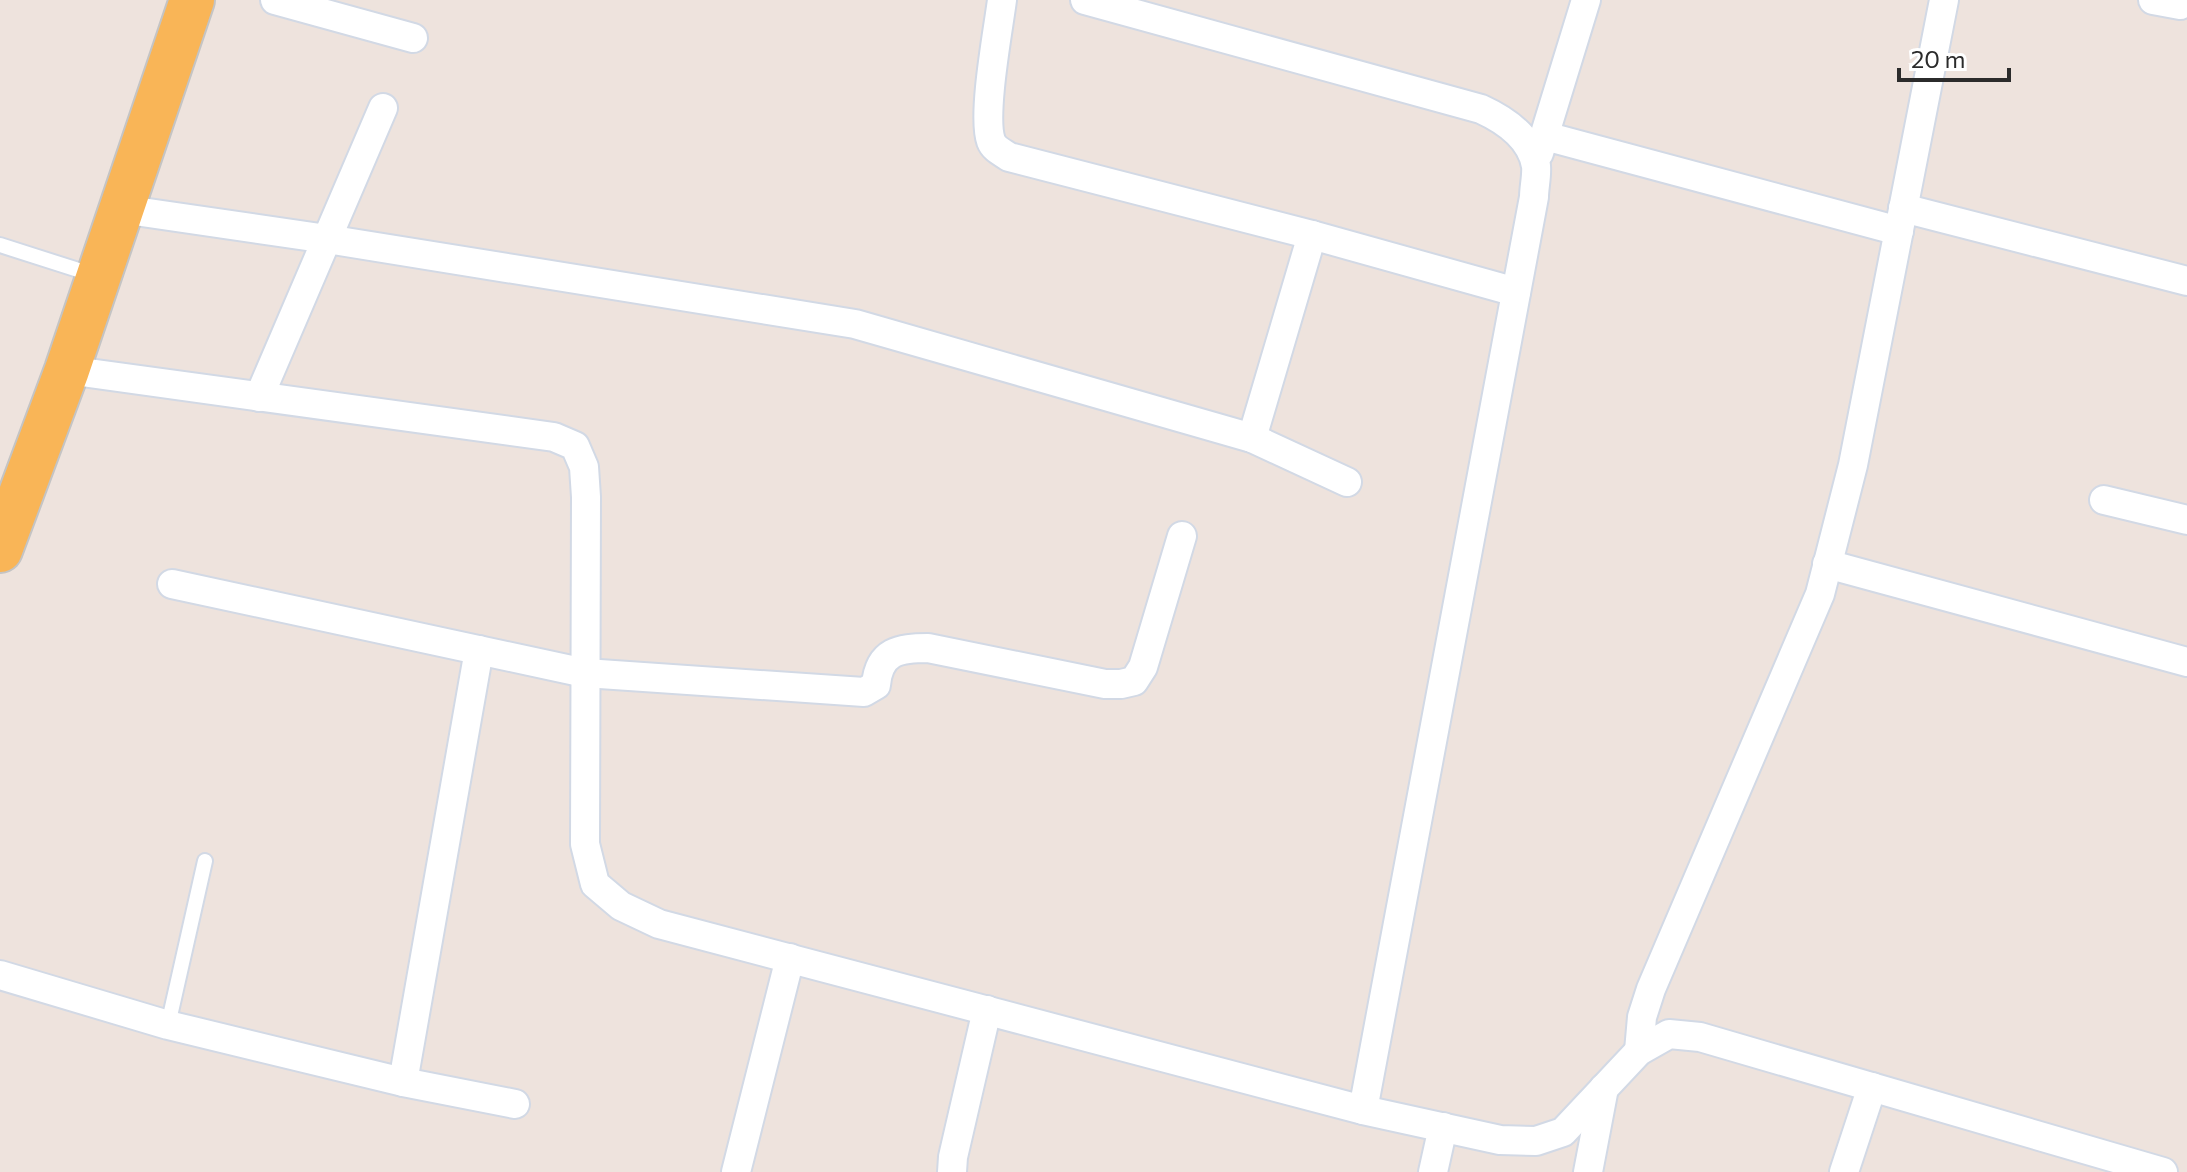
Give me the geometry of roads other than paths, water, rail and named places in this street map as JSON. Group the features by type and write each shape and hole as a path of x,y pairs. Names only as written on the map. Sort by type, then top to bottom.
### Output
{"main road":[{"path":"0,550 67,370 192,0"}],"street":[{"path":"275,0 413,38"},
{"path":"1002,0 988,117 994,148 1009,157 1312,235 1516,292"},
{"path":"1085,0 1481,109 1506,120 1524,140 1536,165"},
{"path":"1363,1110 1534,197 1536,165 1586,0"},
{"path":"1639,1051 1642,1017 1651,989 1820,594 1853,465 1944,0"},
{"path":"259,397 383,108"},
{"path":"1545,136 1901,220 2187,281"},
{"path":"121,209 855,324 1252,438 1347,482"},
{"path":"1252,438 1312,235"},
{"path":"67,370 554,437 575,446 584,467 586,497 585,844 595,884 621,906 659,924 1363,1110 1500,1140 1536,1141 1563,1132 1639,1051 1669,1034 1700,1037 2163,1172"},
{"path":"2104,500 2187,520"},
{"path":"172,584 585,673 864,692 876,685 877,673 888,655 904,648 928,648 1105,684 1121,684 1134,681 1143,667 1182,536"},
{"path":"1827,564 2187,662"},
{"path":"403,1082 479,650"},
{"path":"736,1172 790,958"},
{"path":"0,975 168,1025 403,1082 515,1104"},
{"path":"952,1172 987,1010"},
{"path":"1844,1172 1872,1087"},
{"path":"1588,1172 1604,1088"},
{"path":"1433,1172 1443,1127"}],"lane":[{"path":"0,245 98,276"},
{"path":"168,1025 205,861"}]}
